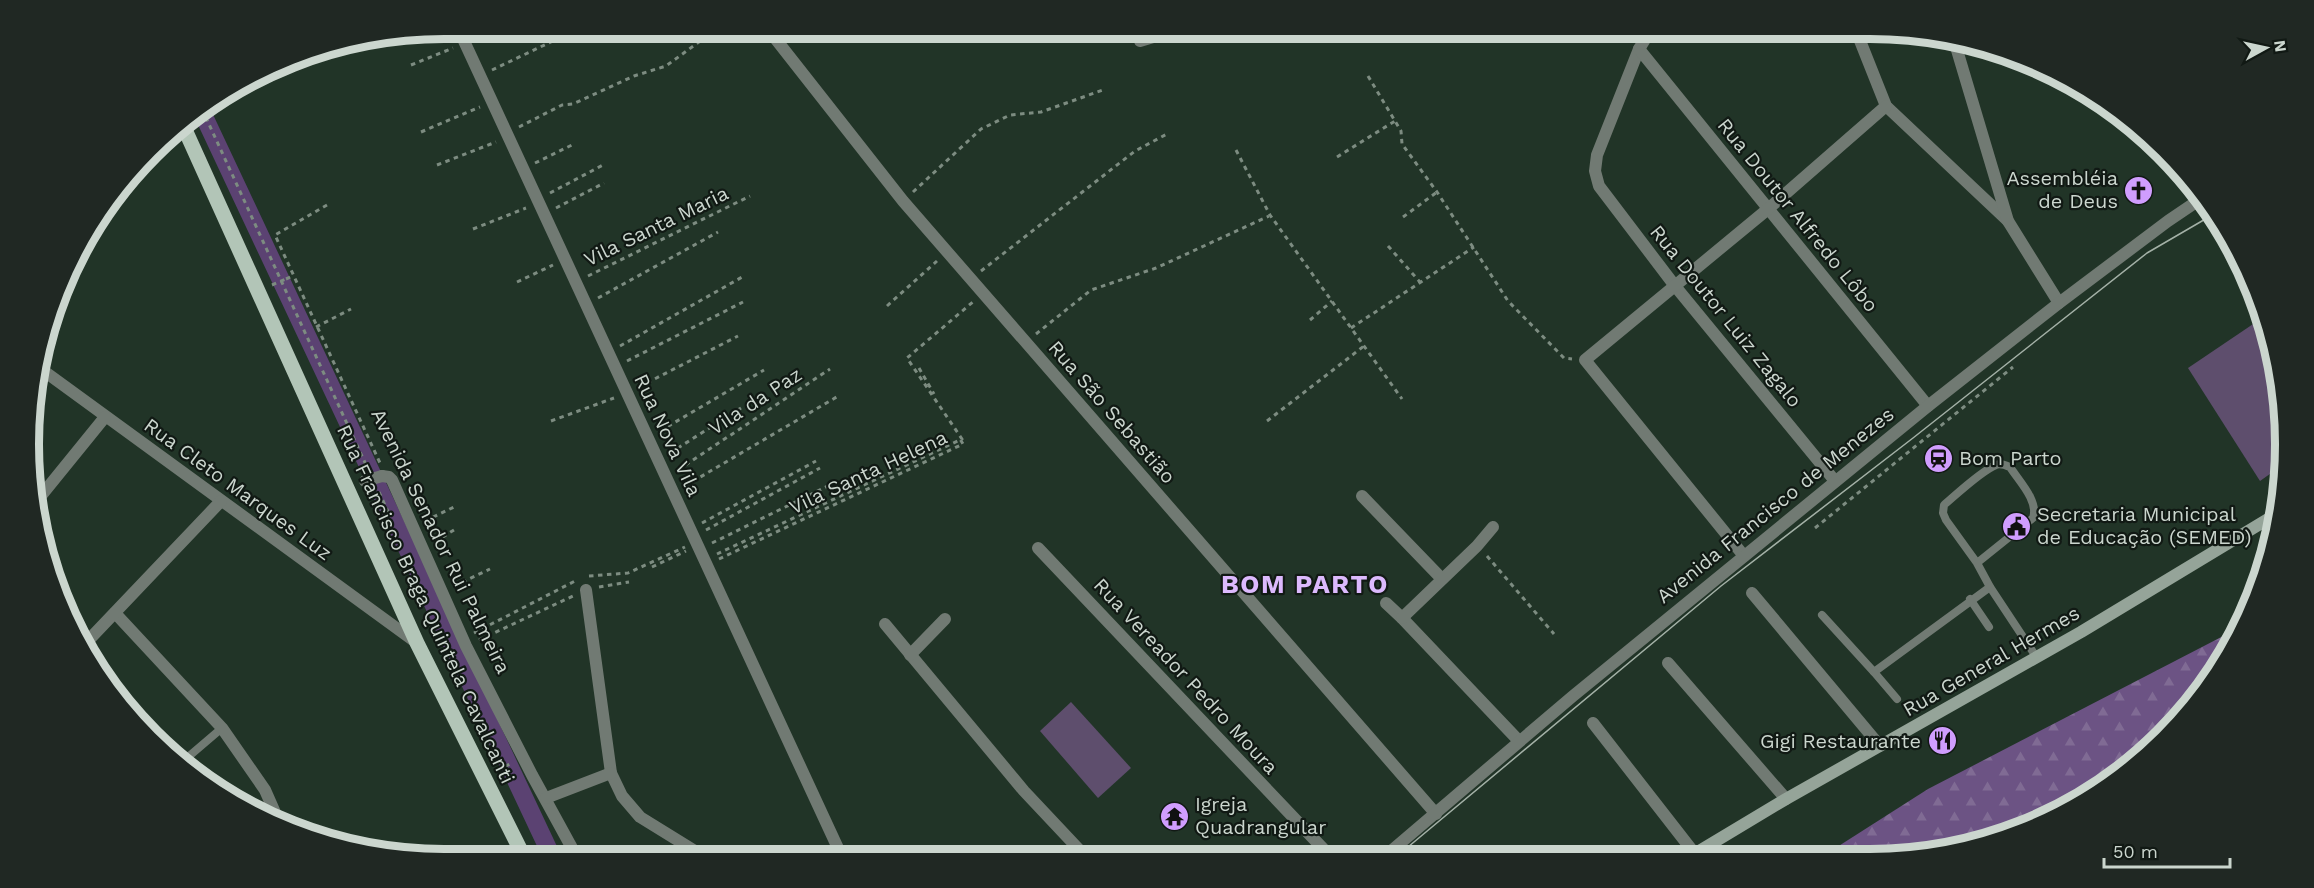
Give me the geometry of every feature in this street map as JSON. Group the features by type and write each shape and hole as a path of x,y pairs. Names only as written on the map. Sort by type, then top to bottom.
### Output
{"main road":[{"name":"Rua Francisco Braga Quintela Cavalcanti","path":"186,132 417,643 520,849"}],"street":[{"name":"Rua Nova Vila","path":"463,39 838,849"},
{"name":"Rua São Sebastião","path":"776,39 903,201 1436,814"},
{"path":"1639,49 1645,39"},
{"path":"1859,39 1886,106 2008,221 2059,303"},
{"name":"Rua Doutor Luiz Zagalo","path":"1639,49 1597,154 1595,171 1599,186 1675,286 1835,481"},
{"name":"Rua Doutor Alfredo Lôbo","path":"1639,49 1928,406"},
{"path":"1957,49 2008,221"},
{"path":"1743,556 1585,360 1768,209 1886,106"},
{"name":"Avenida Francisco de Menezes","path":"1394,849 1519,741 1835,481 2059,303 2195,203"},
{"name":"Rua Cleto Marques Luz","path":"46,372 417,643"},
{"path":"42,495 105,417"},
{"path":"346,488 384,476"},
{"name":"Avenida Senador Rui Palmeira","path":"384,476 392,480 466,646 573,849"},
{"path":"1362,496 1443,579"},
{"path":"90,639 221,501"},
{"name":"Rua General Hermes","path":"1703,849 1786,799 2037,657 2268,519"},
{"path":"1402,618 1478,546 1493,527"},
{"name":"Rua Vereador Pedro Moura","path":"1038,548 1323,849"},
{"path":"586,590 611,772 622,796 640,817 692,849"},
{"path":"1752,592 1880,746"},
{"path":"1386,603 1519,741"},
{"path":"115,613 222,728 265,790 274,811"},
{"path":"910,656 945,620"},
{"path":"885,624 1024,790 1079,849"},
{"path":"1668,663 1786,799"},
{"path":"1593,723 1688,849"},
{"path":"546,798 611,772"}],"lane":[{"path":"1977,562 2033,518 2035,513 2035,505 2010,467 2004,464 1997,464 1944,505 1943,513 1977,562 1989,587 2037,657"},
{"path":"1874,672 1989,587"},
{"path":"1970,599 1989,627"},
{"path":"1822,615 1897,699"},
{"path":"188,758 222,728"}],"path":[{"path":"480,76 557,39"},
{"path":"437,165 508,135 562,105 573,104 634,76 666,66 703,39"},
{"path":"411,65 465,43"},
{"path":"1368,76 1401,131 1402,144 1437,192 1508,301 1564,358 1585,360"},
{"path":"903,201 981,129 1010,115 1041,112 1103,90"},
{"path":"421,132 492,102"},
{"path":"1337,156 1395,121"},
{"path":"970,279 1136,151 1167,134"},
{"path":"523,169 574,144"},
{"path":"1236,150 1270,215 1402,399"},
{"path":"540,206 603,165"},
{"path":"473,229 604,183"},
{"path":"1403,217 1437,192"},
{"name":"Vila Santa Maria","path":"576,282 750,196"},
{"name":"Avenida Senador Rui Palmeira","path":"327,205 275,235 384,476"},
{"path":"1026,343 1091,290 1156,268 1270,215"},
{"path":"586,304 718,232"},
{"path":"1388,246 1420,282"},
{"path":"1352,328 1474,247"},
{"path":"887,306 948,252"},
{"path":"517,282 565,259"},
{"path":"272,285 293,276"},
{"path":"608,353 744,276"},
{"path":"1310,320 1332,301"},
{"path":"615,367 743,302"},
{"path":"316,327 351,309"},
{"path":"551,422 627,393 738,336"},
{"path":"1267,421 1365,346"},
{"path":"1815,528 2013,367"},
{"name":"Vila Santa Helena","path":"707,565 963,444 919,368"},
{"name":"Vila da Paz","path":"666,477 830,369"},
{"path":"648,438 764,370"},
{"path":"673,492 840,395"},
{"path":"658,460 741,408"},
{"path":"652,567 816,461"},
{"path":"695,540 820,468"},
{"path":"695,540 830,485"},
{"path":"413,527 456,506"},
{"path":"423,550 457,528"},
{"path":"1478,546 1554,634"},
{"path":"441,592 490,569"},
{"path":"466,646 586,590 629,582"},
{"path":"500,768 514,762"}],"shaded area":[{"path":"2256,322 2272,391 2274,471 2260,481 2188,368"},
{"path":"1071,702 1131,768 1098,798 1040,731"}],"green space":[{"path":"2227,634 2191,691 2156,730 2117,765 2072,795 2000,828 1949,841 1896,848 1834,849 1928,789"}],"waterway":[{"path":"205,118 548,849"}],"tram line":[{"path":"1406,849 1721,586 2147,253 2207,218"}],"place":[{"name":"Assembléia de Deus","path":"2139,190"},
{"name":"Bom Parto","path":"1938,458"},
{"name":"Secretaria Municipal de Educação (SEMED)","path":"2016,526"},
{"name":"Gigi Restaurante","path":"1942,741"},
{"name":"Igreja Quadrangular","path":"1174,816"}],"district":[{"name":"BOM PARTO","path":"1305,584"}]}
